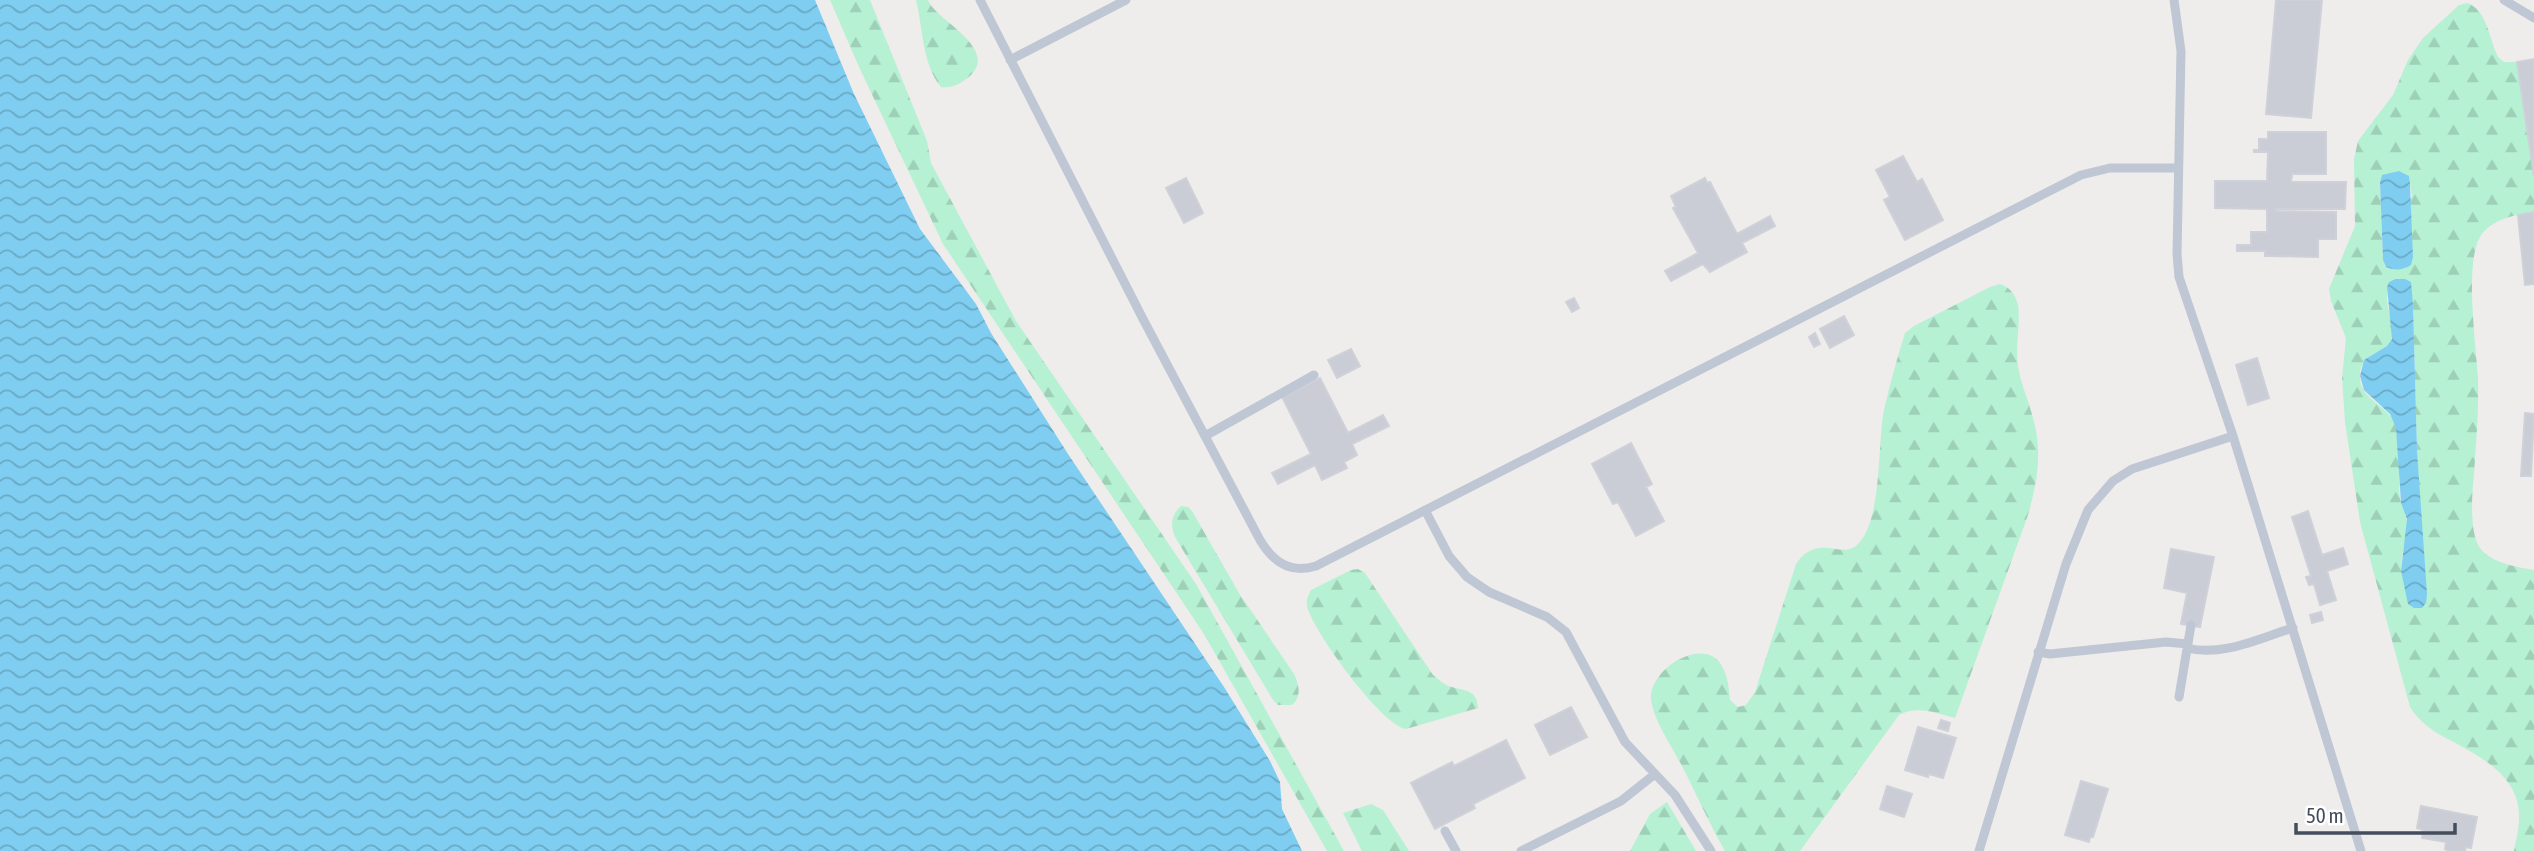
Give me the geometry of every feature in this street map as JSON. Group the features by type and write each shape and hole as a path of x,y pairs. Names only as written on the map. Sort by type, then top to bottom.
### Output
{"lane":[{"path":"980,0 1264,546 1275,560 1286,567 1296,569 1316,566 2081,175 2110,168 2178,168"},
{"path":"1010,60 1126,0"},
{"path":"2174,0 2181,51 2177,261 2179,277 2233,436 2361,851"},
{"path":"2504,0 2534,18"},
{"path":"1205,436 1314,375"},
{"path":"1979,851 2038,652 2076,536 2088,510 2102,491 2119,476 2139,466 2233,436"},
{"path":"1425,510 1450,556 1466,577 1489,592 1547,617 1566,632 1625,742 1688,812 1711,851"},
{"path":"2179,696 2191,625"},
{"path":"2038,652 2050,654 2173,641 2205,651 2218,650 2293,628"},
{"path":"1521,851 1620,801 1655,774"},
{"path":"1445,831 1456,851"}],"green space":[{"path":"830,0 870,0 927,141 931,163 1016,321 1196,584 1344,851 1327,851 1204,634 943,244"},
{"path":"916,0 928,0 974,48 978,59 975,71 960,83 941,87 935,78 927,57"},
{"path":"2468,3 2475,7 2484,19 2498,57 2504,62 2517,62 2534,176 2534,212 2502,219 2489,227 2479,239 2475,252 2472,307 2478,390 2472,502 2474,533 2480,548 2505,564 2534,570 2534,851 2514,851 2519,823 2518,805 2507,781 2487,762 2428,727 2410,707 2360,522 2345,422 2342,378 2346,338 2329,289 2355,226 2354,159 2358,141 2393,95 2408,60 2423,38 2459,5","holes":["2382,175 2409,176 2412,196 2386,267 2383,260","2405,279 2413,304 2417,450 2426,603 2401,571 2407,525 2400,498 2395,424 2365,392 2360,379 2363,363 2391,340 2387,296 2389,282"]},
{"path":"2000,284 2012,292 2018,305 2018,363 2036,431 2038,467 2028,515 1955,718 1920,710 1899,715 1800,851 1725,851 1659,724 1651,700 1653,688 1668,667 1680,659 1704,654 1715,658 1723,668 1730,700 1738,707 1746,705 1755,692 1796,564 1813,550 1851,549 1865,534 1875,501 1884,410 1905,333"},
{"path":"1181,506 1192,511 1239,593 1294,674 1299,690 1292,705 1278,705 1273,700 1175,537 1172,520"},
{"path":"1358,569 1365,573 1433,675 1448,686 1472,694 1478,708 1406,729 1395,724 1365,695 1334,655 1307,606 1311,590"},
{"path":"1667,802 1696,851 1630,851 1650,814"},
{"path":"1371,804 1383,810 1409,851 1362,851 1343,813"}],"water":[{"path":"0,0 815,0 854,94 920,229 976,304 991,333 1068,454 1224,687 1270,761 1280,782 1282,809 1302,851 0,851"},
{"path":"2399,171 2409,176 2413,257 2411,265 2396,269 2386,267 2383,260 2380,182 2382,175"},
{"path":"2395,279 2411,282 2413,304 2417,450 2427,594 2422,608 2414,608 2408,604 2401,571 2407,519 2401,503 2396,428 2390,414 2364,390 2360,376 2364,360 2387,346 2392,339 2387,287 2389,282"}],"building":[{"path":"2276,0 2322,0 2311,118 2266,114"},
{"path":"2534,59 2534,176 2517,62"},
{"path":"2268,132 2326,132 2326,174 2292,174 2291,182 2346,182 2345,209 2276,209 2336,212 2336,239 2318,239 2318,257 2265,256 2265,251 2237,251 2237,245 2251,245 2251,232 2267,232 2267,209 2215,208 2215,181 2267,181 2268,152 2254,150 2259,150 2259,139 2268,139"},
{"path":"1903,156 1917,182 1922,179 1943,220 1905,240 1884,200 1890,197 1876,170"},
{"path":"1186,178 1203,213 1184,223 1166,188"},
{"path":"1705,178 1707,183 1710,182 1737,234 1770,216 1775,226 1742,243 1747,252 1710,272 1703,264 1671,281 1665,271 1698,253 1673,208 1676,207 1671,196"},
{"path":"2534,212 2534,284 2525,285 2518,215"},
{"path":"1574,298 1579,308 1572,312 1566,302"},
{"path":"1844,316 1854,335 1830,348 1820,329"},
{"path":"1815,333 1820,344 1814,347 1809,337"},
{"path":"1351,349 1360,366 1337,378 1328,360"},
{"path":"2257,358 2269,398 2248,405 2236,365"},
{"path":"1320,378 1348,433 1383,415 1389,426 1352,444 1357,455 1344,462 1347,468 1322,480 1315,465 1278,484 1272,473 1311,454 1282,397"},
{"path":"2525,413 2534,414 2531,476 2521,476"},
{"path":"1631,443 1652,484 1646,487 1664,521 1636,536 1618,502 1613,504 1592,464"},
{"path":"2308,511 2322,555 2343,548 2348,564 2327,571 2336,600 2320,605 2314,584 2309,585 2306,577 2311,576 2292,517"},
{"path":"2171,549 2214,557 2200,627 2181,624 2187,593 2164,588"},
{"path":"2321,612 2323,620 2312,623 2310,615"},
{"path":"1571,707 1587,737 1550,755 1535,725"},
{"path":"1941,720 1950,723 1948,731 1938,728"},
{"path":"1918,727 1956,738 1943,778 1929,774 1928,777 1905,770"},
{"path":"1506,740 1525,778 1473,804 1475,808 1435,829 1411,783 1452,762 1454,766"},
{"path":"2081,781 2108,789 2089,842 2065,835"},
{"path":"1887,786 1912,794 1904,817 1880,809"},
{"path":"2421,806 2477,817 2471,848 2466,847 2465,851 2448,851 2445,849 2446,842 2422,838 2423,830 2417,828"}]}
